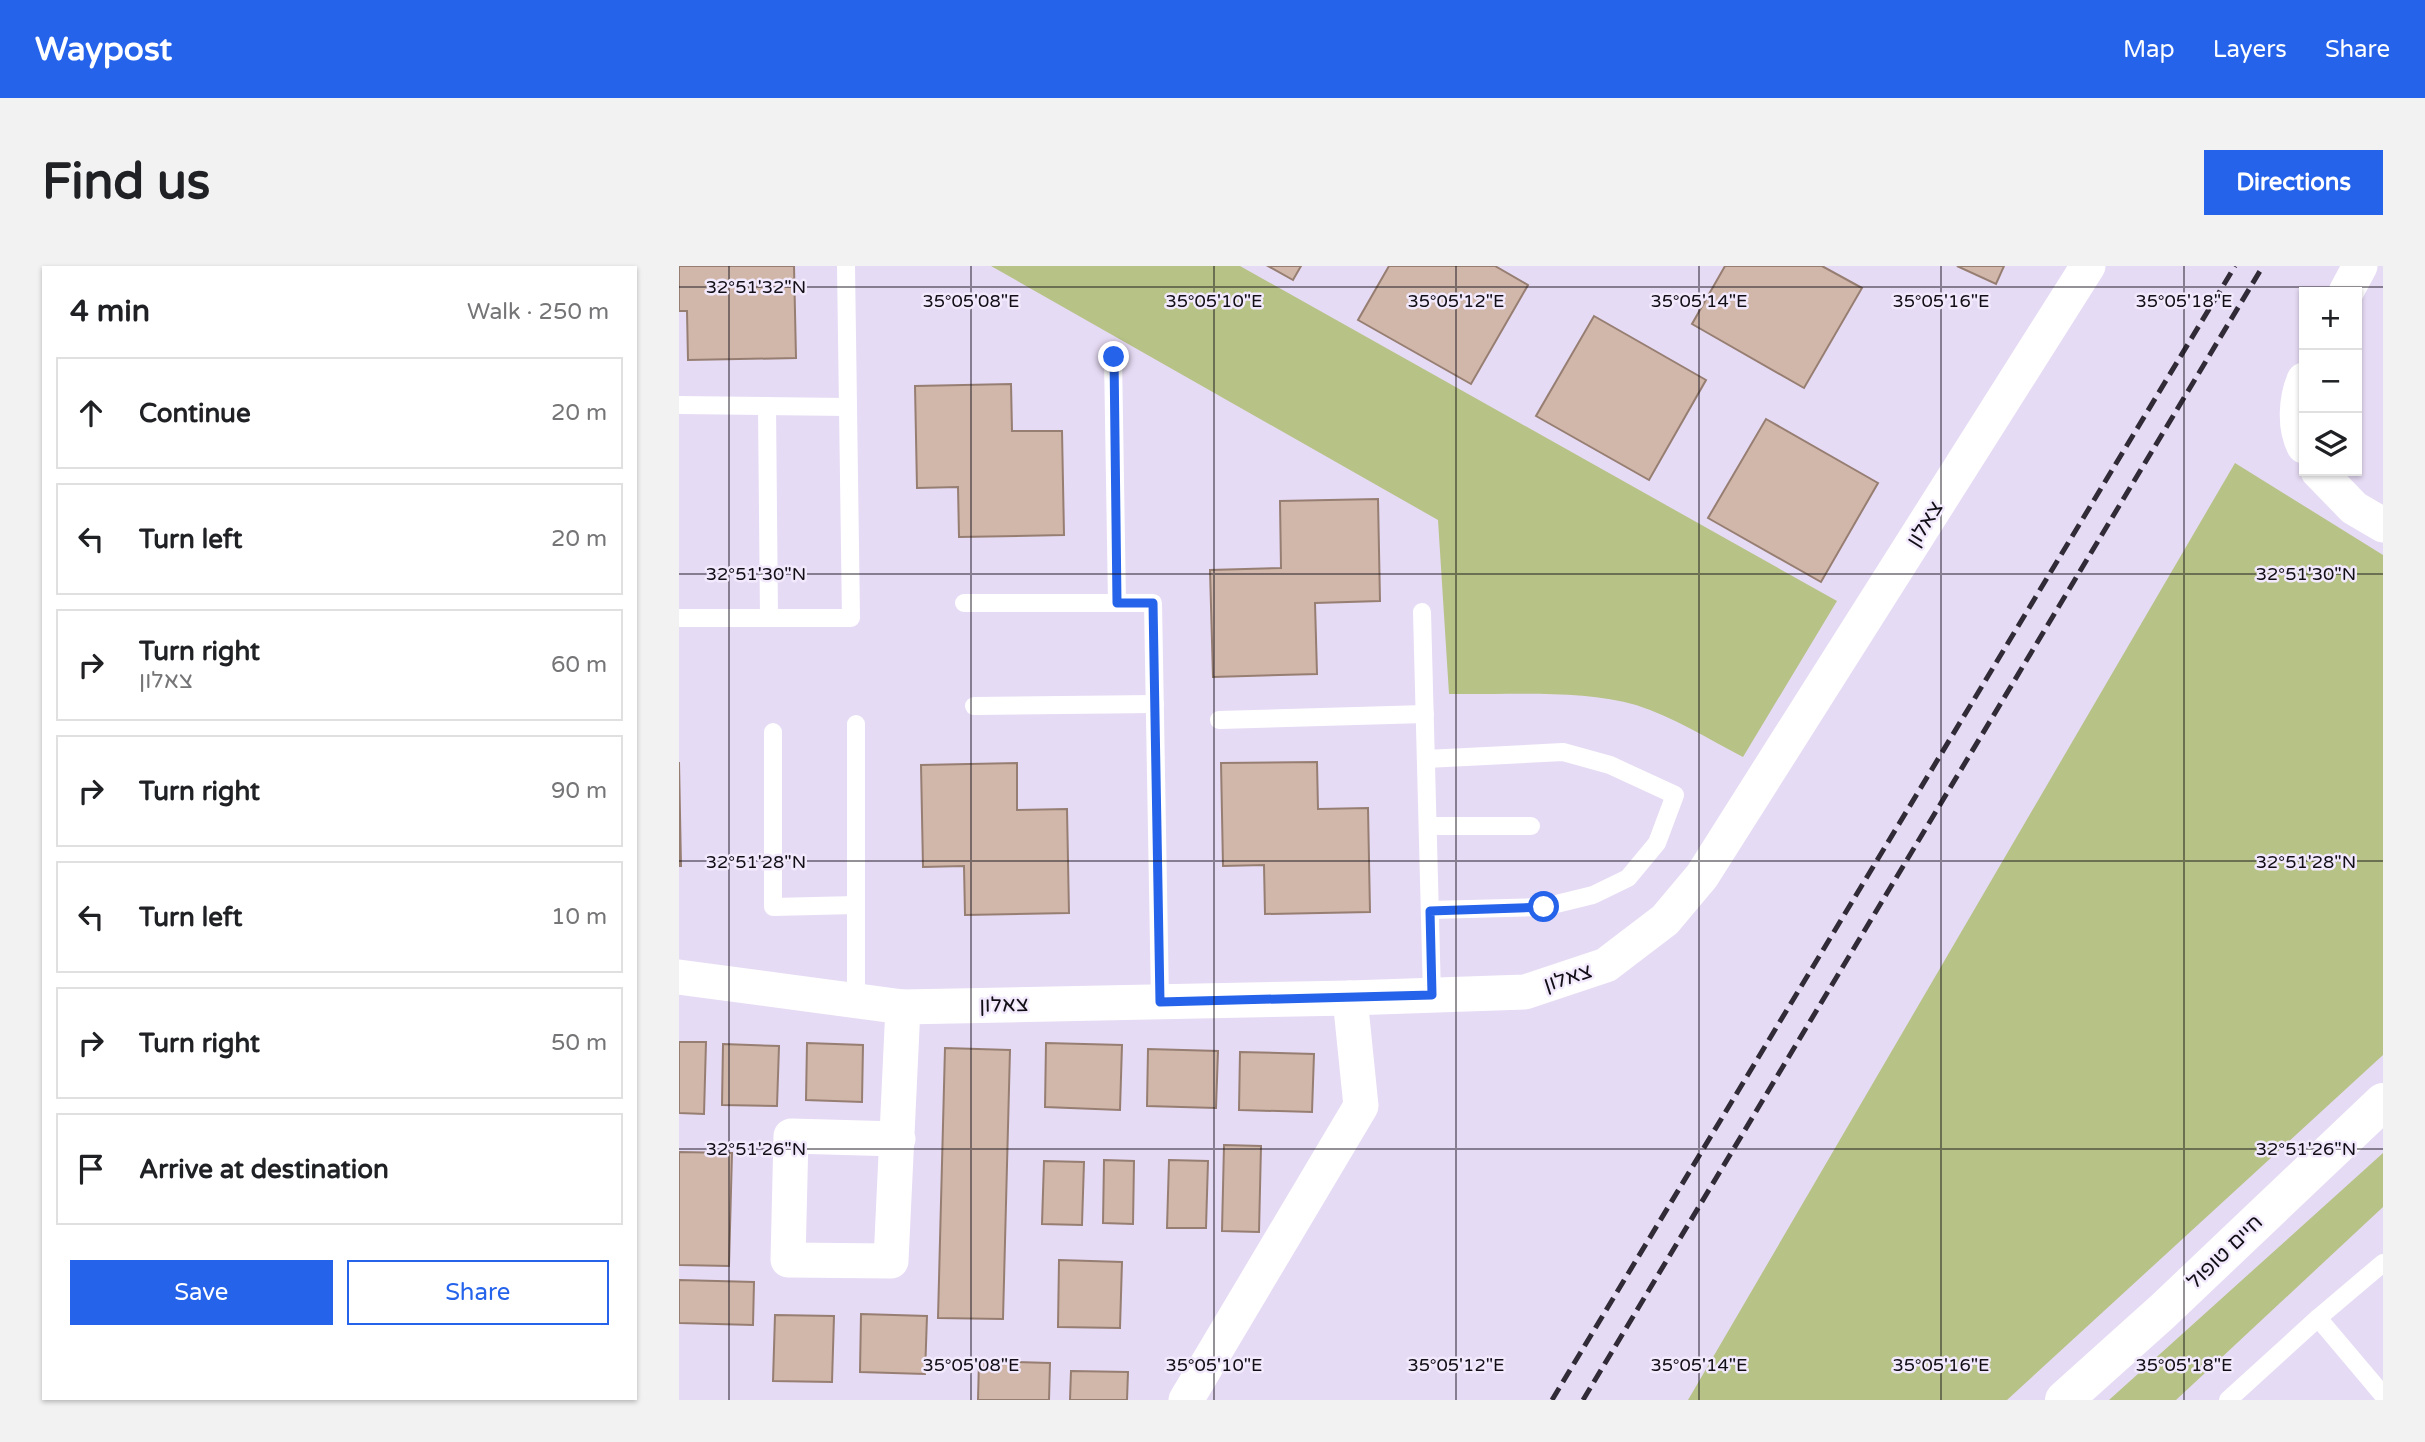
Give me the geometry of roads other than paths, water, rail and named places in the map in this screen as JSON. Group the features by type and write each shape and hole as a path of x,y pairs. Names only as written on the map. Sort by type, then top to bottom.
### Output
{"street":[{"name":"צאלון","path":"679,977 903,1007 1525,992 1606,965 1665,920 1702,876 2088,266"},
{"path":"2349,287 2360,266"},
{"path":"2299,404 2299,437"},
{"path":"2320,476 2354,508 2383,525"},
{"path":"1186,1400 1361,1107 1350,998"},
{"path":"898,1139 791,1136 788,1259 891,1261 898,1139 903,1007"},
{"name":"חיים טופול","path":"2064,1400 2163,1311 2383,1102"}],"lane":[{"path":"679,618 851,618 846,266"},
{"path":"1114,357 1117,603"},
{"path":"679,405 848,407"},
{"path":"767,406 769,618"},
{"path":"964,603 1153,603 1160,1002"},
{"path":"1422,612 1432,995"},
{"path":"974,706 1155,704"},
{"path":"1219,720 1425,715"},
{"path":"856,724 856,1001"},
{"path":"773,732 773,907 856,905"},
{"path":"1426,760 1563,752 1610,765 1675,795 1657,843 1643,861 1628,878 1593,895 1544,907 1430,911"},
{"path":"1428,826 1531,826"},
{"path":"2228,1400 2383,1263"},
{"path":"2318,1318 2383,1395"}],"railway":[{"path":"1552,1400 2235,266"},
{"path":"1583,1400 2263,266"}]}
